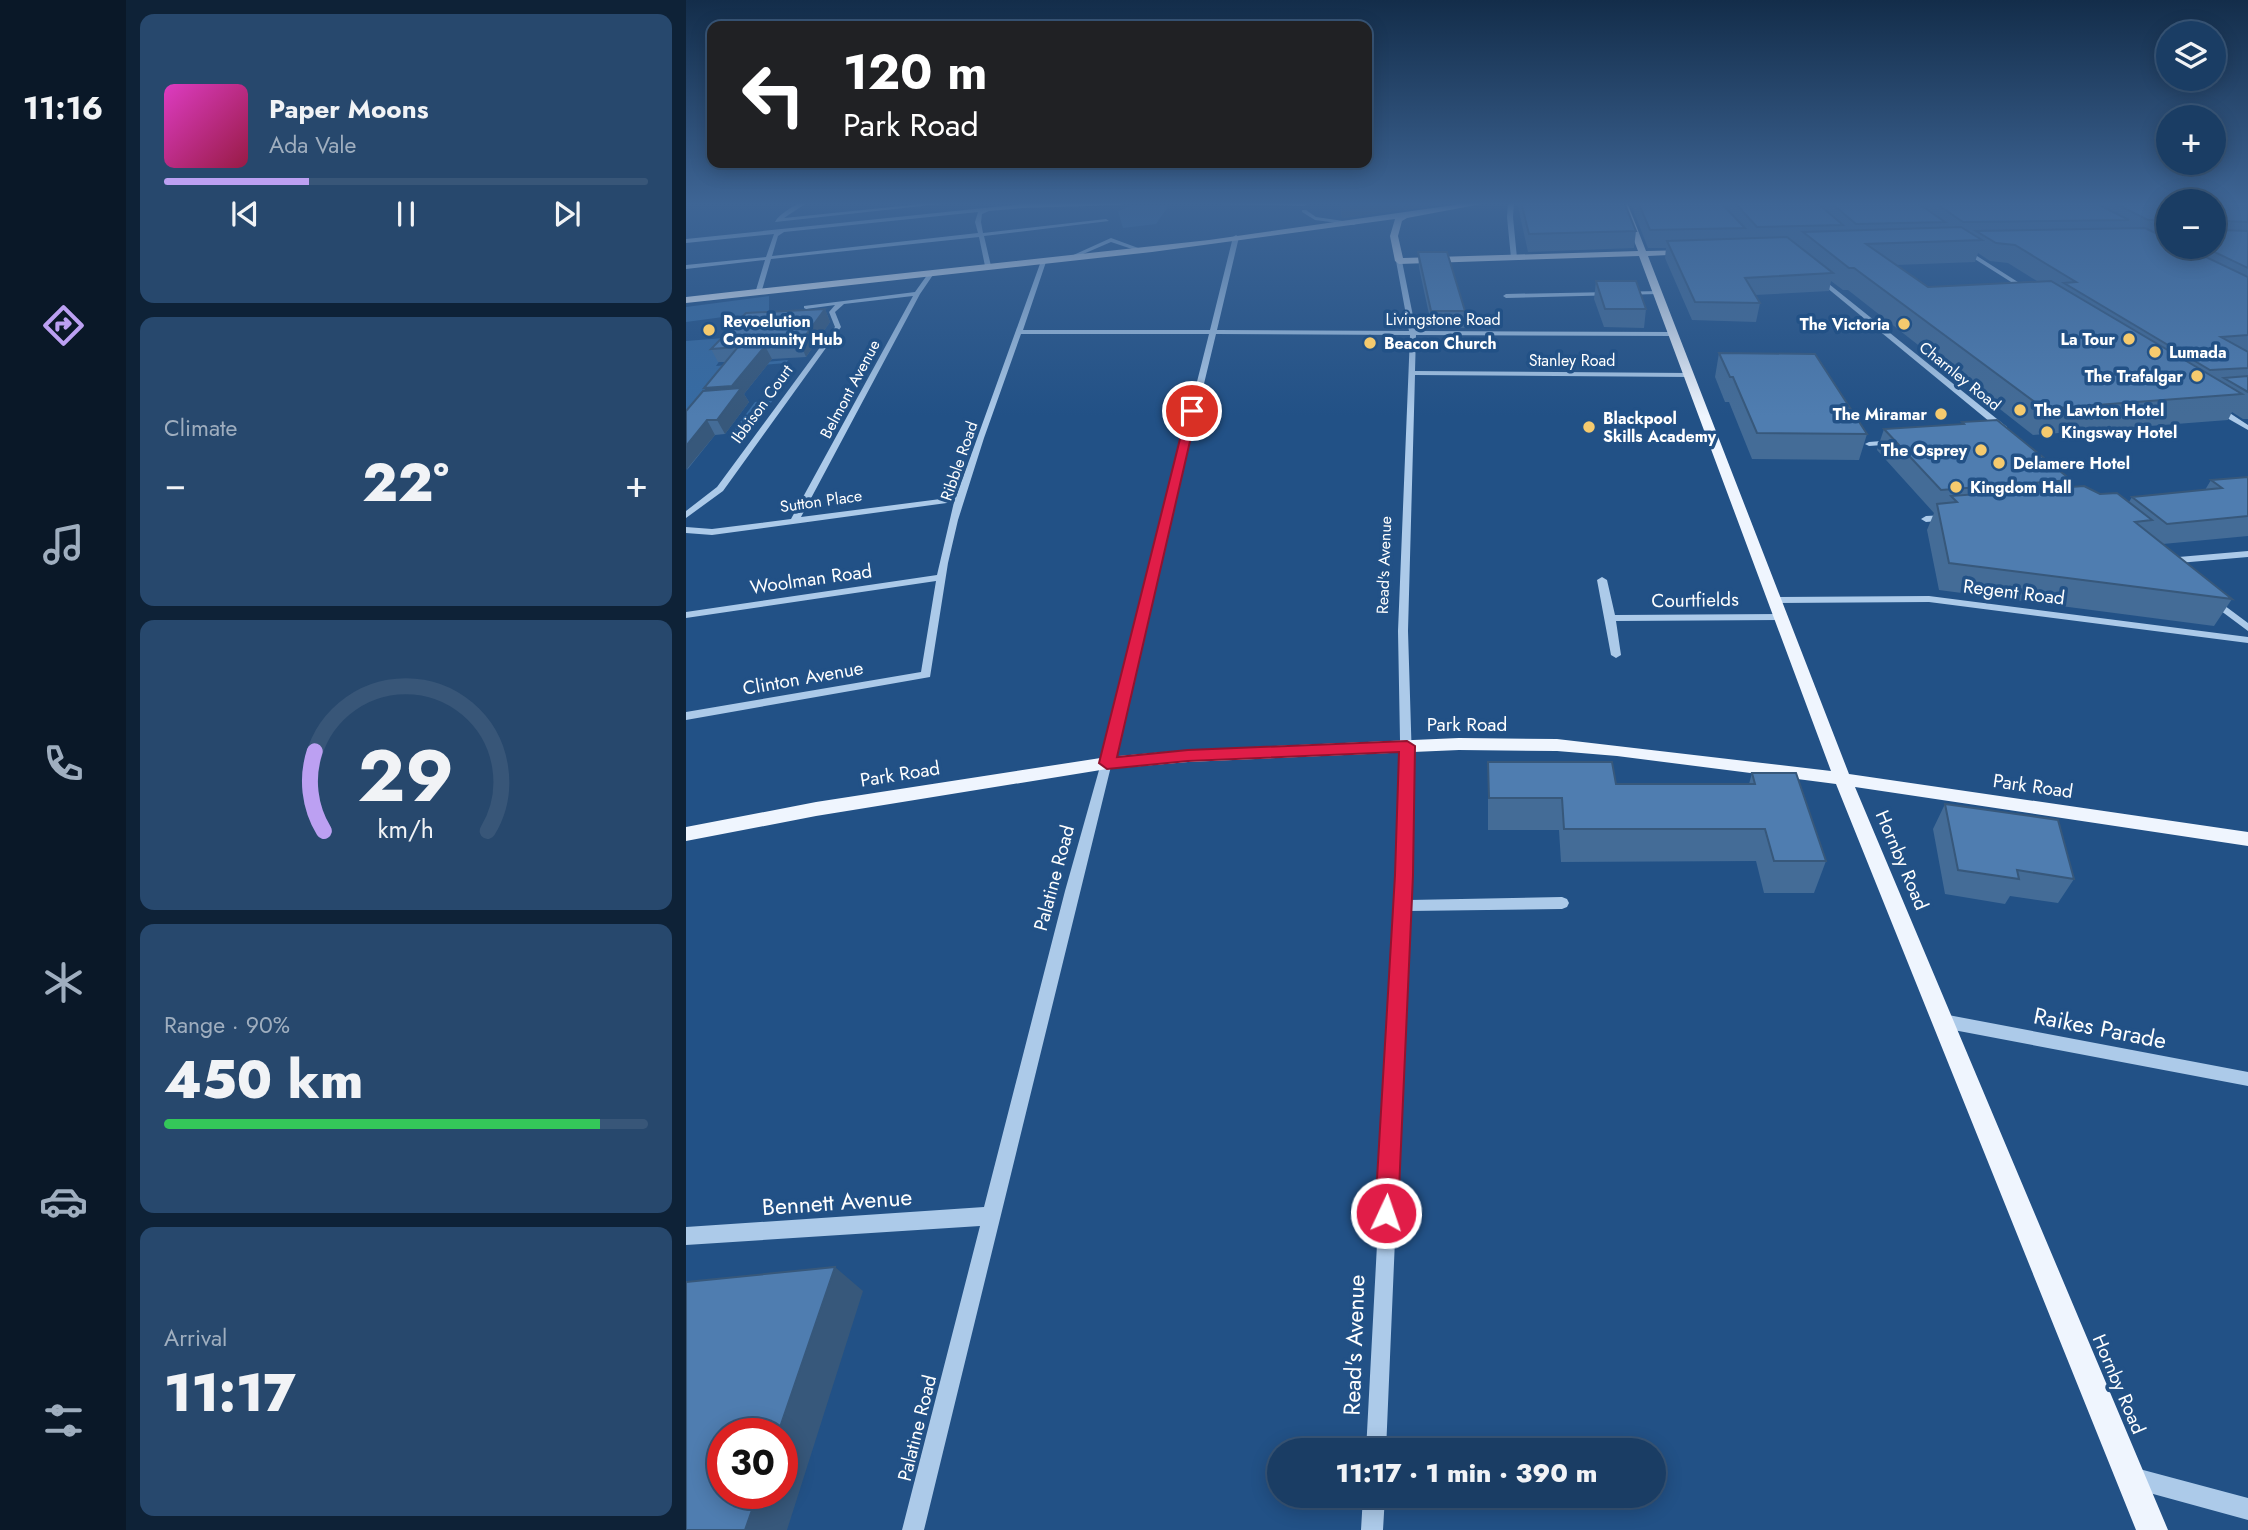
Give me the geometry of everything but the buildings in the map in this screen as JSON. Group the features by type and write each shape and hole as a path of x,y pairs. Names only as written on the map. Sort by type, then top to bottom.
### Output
{"main road":[{"path":"686,300 919,273"},
{"name":"Hornby Road","path":"1651,273 1842,779 2152,1530"},
{"name":"Park Road","path":"686,834 830,807 1107,763 1188,756 1467,744 1596,748 1842,779 2248,839"}],"street":[{"path":"760,290 764,273"},
{"name":"Belmont Avenue","path":"795,520 917,294 931,273"},
{"name":"Ribble Road","path":"926,675 942,577 959,499 1039,273"},
{"name":"Palatine Road","path":"913,1530 1072,891 1107,763 1227,273"},
{"name":"Read's Avenue","path":"1377,1438 1403,906 1407,746 1403,631 1404,559 1413,334 1401,273"},
{"name":"Charnley Road","path":"1813,273 2010,434"},
{"path":"2001,273 2034,294"},
{"path":"1506,296 1658,292"},
{"path":"806,307 917,294"},
{"name":"Ibbison Court","path":"686,515 711,497 734,469 838,327 832,312 842,303"},
{"name":"Livingstone Road","path":"1020,332 1674,334"},
{"name":"Stanley Road","path":"1413,373 1689,375"},
{"path":"2208,403 2248,428"},
{"path":"1997,435 2010,434"},
{"path":"1869,444 1907,441"},
{"name":"Sutton Place","path":"687,530 712,532 959,499"},
{"path":"1926,519 1953,517"},
{"path":"2157,553 2177,570"},
{"path":"2167,562 2248,554"},
{"name":"Woolman Road","path":"686,615 942,577"},
{"path":"1602,579 1616,654"},
{"path":"2207,595 2248,628"},
{"name":"Regent Road","path":"1774,600 1930,599 2248,640"},
{"name":"Courtfields","path":"1610,618 1780,617"},
{"name":"Clinton Avenue","path":"686,716 926,675"},
{"path":"1403,906 1562,903"},
{"name":"Raikes Parade","path":"1943,1021 2248,1079"},
{"name":"Bennett Avenue","path":"686,1236 991,1216"},
{"path":"2132,1478 2248,1509"},
{"path":"1372,1530 1373,1508"}],"shaded area":[{"path":"769,296 769,320 820,316 829,320 745,325 746,322 723,317 686,322 686,307"},
{"path":"736,337 716,366 788,360 786,363 740,367 686,439 686,341"},
{"path":"773,400 750,431 732,433 755,402"}],"place":[{"name":"The Victoria","path":"1904,324"},
{"name":"Revoelution Community Hub","path":"709,330"},
{"name":"La Tour","path":"2129,339"},
{"name":"Beacon Church","path":"1370,343"},
{"name":"Lumada","path":"2155,352"},
{"name":"The Trafalgar","path":"2197,376"},
{"name":"The Lawton Hotel","path":"2020,410"},
{"name":"The Miramar","path":"1941,414"},
{"name":"Blackpool Skills Academy","path":"1589,427"},
{"name":"Kingsway Hotel","path":"2047,432"},
{"name":"The Osprey","path":"1981,450"},
{"name":"Delamere Hotel","path":"1999,463"},
{"name":"Kingdom Hall","path":"1956,487"}],"route":[{"path":"1192,411 1107,763 1188,756 1407,746 1404,875 1386,1213"}]}
